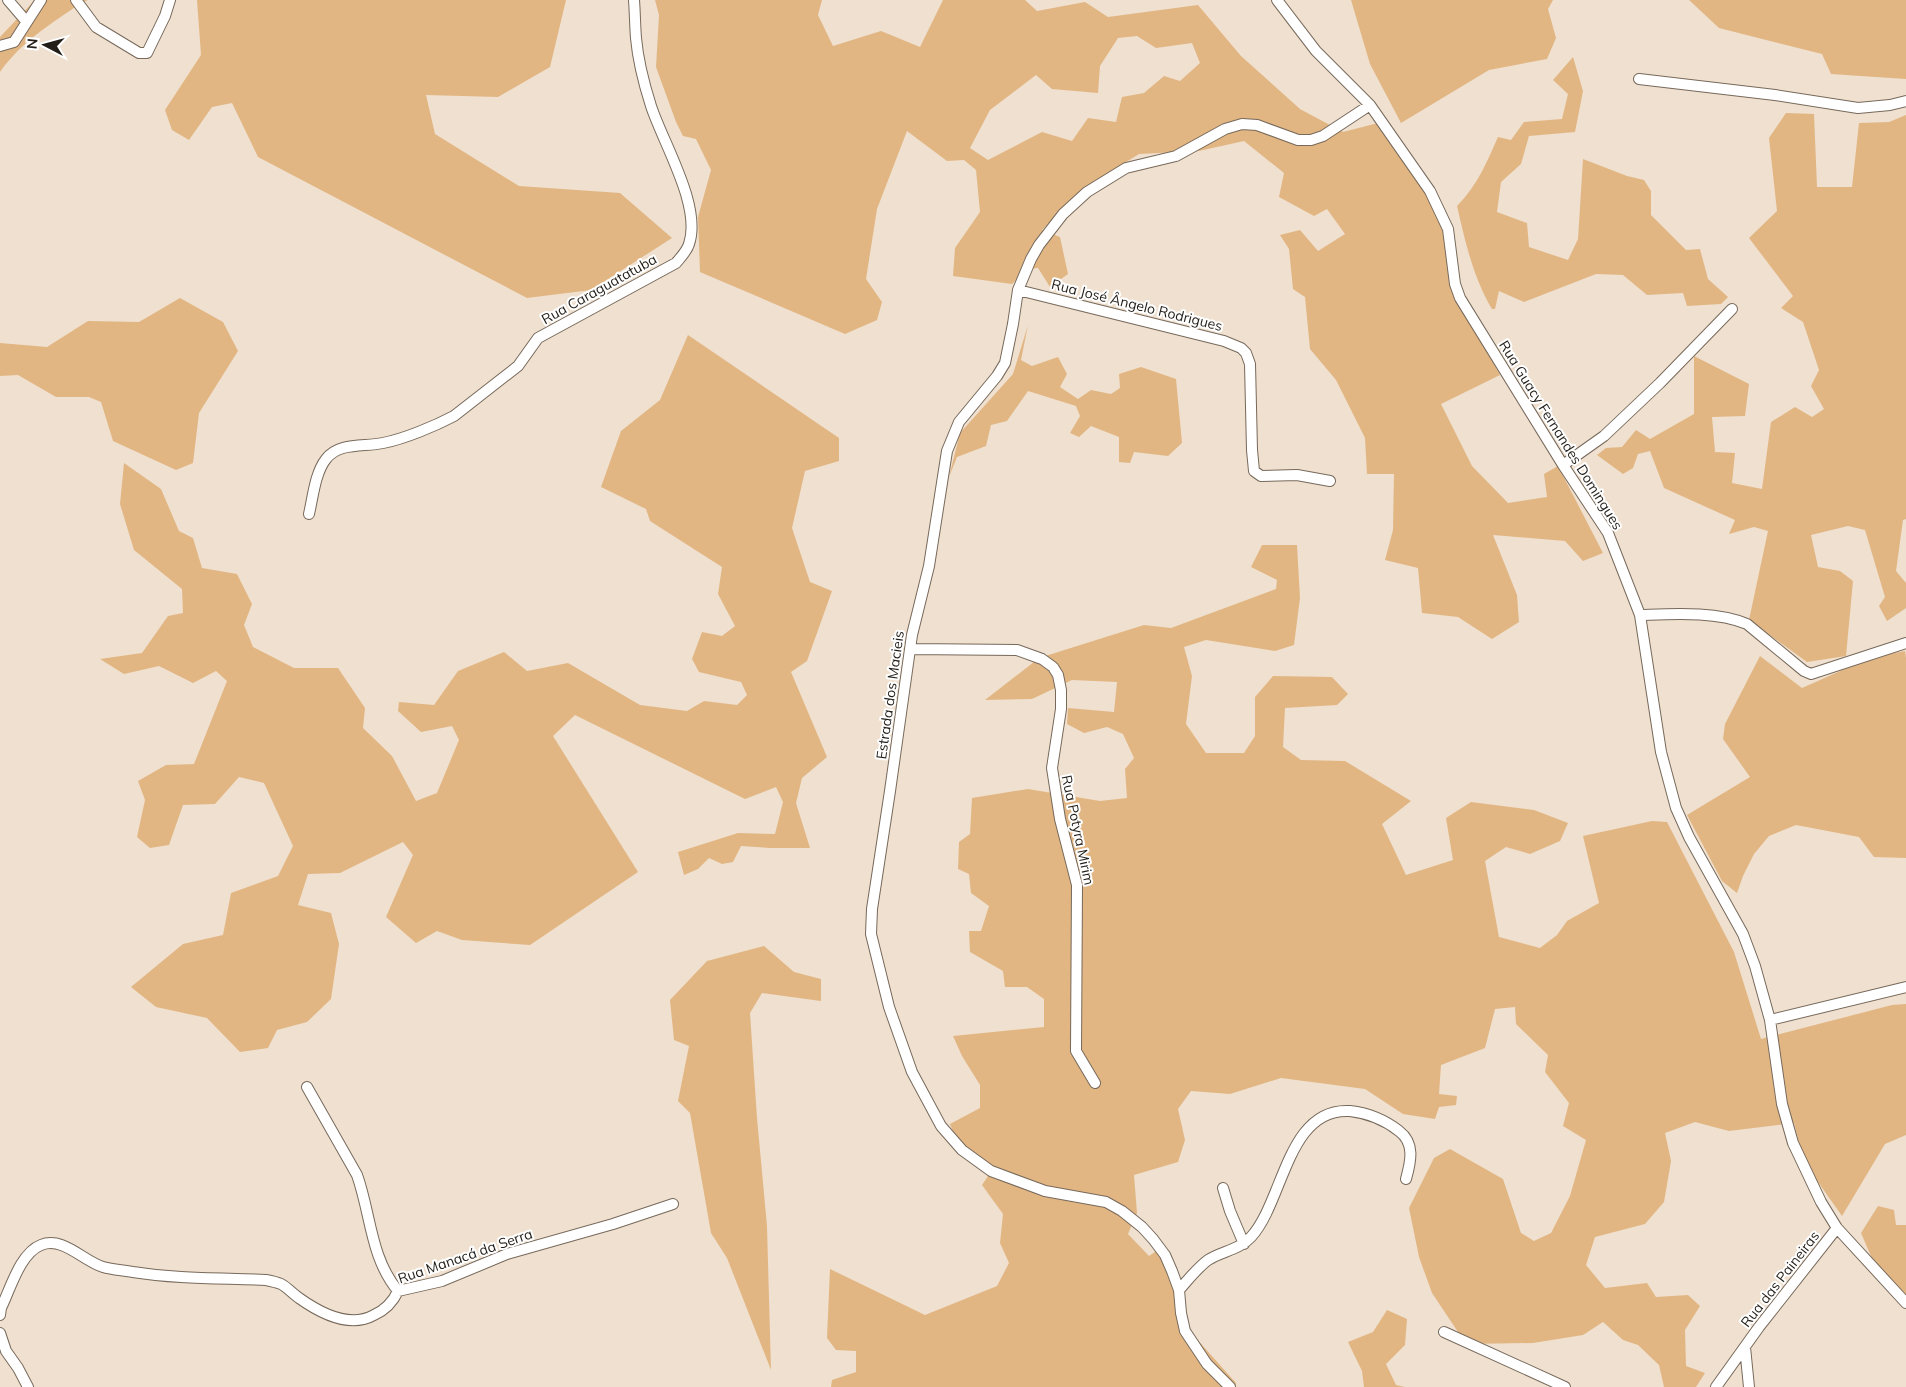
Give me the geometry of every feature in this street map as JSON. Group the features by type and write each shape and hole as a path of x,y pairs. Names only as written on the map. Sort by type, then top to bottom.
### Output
{"street":[{"path":"8,0 26,21"},
{"path":"0,46 14,42 41,0"},
{"path":"76,0 96,27 139,53 147,53 165,16 170,0"},
{"name":"Rua Caraguatatuba","path":"310,514 321,466 333,452 344,447 384,443 443,422 454,416 518,366 538,338 676,263 689,245 692,229 686,192 651,106 639,63 634,0"},
{"name":"Rua Guacy Fernandes Domingues","path":"1277,0 1316,51 1370,105 1426,185 1446,222 1450,236 1455,284 1460,298 1563,466 1608,533 1640,615 1661,752 1673,800 1683,826 1724,898 1749,948 1770,1020 1782,1104 1791,1137 1821,1202 1837,1228 1906,1302"},
{"path":"1639,79 1775,95 1858,108 1890,105 1906,101"},
{"name":"Estrada dos Macieis","path":"1230,1387 1207,1364 1185,1330 1179,1290 1165,1255 1153,1239 1122,1211 1098,1200 1061,1195 1028,1186 991,1171 962,1150 941,1126 912,1072 889,1007 874,948 870,921 912,636 929,566 947,452 959,422 997,376 1004,364 1014,324 1018,290 1035,252 1063,214 1088,192 1126,168 1176,156 1225,130 1242,124 1257,125 1298,140 1311,140 1323,136 1370,105"},
{"name":"Rua José Ângelo Rodrigues","path":"1018,290 1197,334 1241,348 1246,353 1250,364 1254,471 1261,476 1297,475 1330,481"},
{"path":"1563,466 1604,436 1660,383 1732,309"},
{"path":"1640,615 1720,616 1737,620 1747,624 1804,671 1811,674 1906,643"},
{"name":"Rua Potyra Mirim","path":"911,649 1017,650 1042,659 1053,667 1058,675 1061,690 1061,709 1052,768 1060,819 1077,885 1076,1051 1095,1083"},
{"path":"1770,1020 1906,987"},
{"path":"307,1087 358,1175 377,1253 398,1291"},
{"path":"1179,1290 1208,1260 1244,1244 1261,1222 1297,1142 1305,1130 1323,1116 1341,1111 1362,1113 1380,1119 1395,1128 1404,1135 1411,1150 1412,1159 1406,1179"},
{"path":"1223,1188 1230,1212 1244,1244"},
{"name":"Rua Manacá da Serra","path":"0,1315 23,1261 34,1249 49,1243 69,1248 106,1268 158,1276 276,1282 323,1312 340,1319 367,1320 386,1308 398,1291 442,1281 507,1254 613,1224 673,1204"},
{"name":"Rua das Paineiras","path":"1716,1387 1759,1327 1837,1228"},
{"path":"1444,1332 1565,1387"},
{"path":"0,1333 6,1351 28,1387"},
{"name":"Rua das Paineiras","path":"1745,1348 1749,1387"}],"shaded area":[{"path":"35,0 88,0 27,42 0,72 0,37"},
{"path":"197,0 566,0 550,67 498,97 426,95 435,134 519,186 620,193 672,238 591,290 527,298 258,157 232,103 212,107 189,140 172,130 165,110 201,55"},
{"path":"655,0 822,0 818,15 833,46 881,31 920,47 943,0 1025,0 1037,11 1085,2 1108,17 1198,5 1241,56 1300,109 1343,132 1378,123 1411,165 1447,226 1452,287 1500,375 1441,404 1472,466 1508,503 1547,497 1544,474 1558,466 1603,553 1583,561 1565,541 1493,535 1517,595 1519,622 1492,639 1458,617 1422,613 1418,568 1385,560 1393,530 1394,474 1367,474 1365,438 1336,380 1310,349 1305,297 1293,289 1289,249 1280,235 1300,230 1318,251 1345,234 1327,209 1314,216 1279,197 1284,173 1244,141 1199,151 1139,154 1081,190 1042,230 1060,237 1068,274 1050,287 1038,268 1027,269 1012,284 953,276 955,248 980,212 976,170 964,160 947,161 907,131 877,209 866,279 882,302 877,320 845,334 700,272 698,217 711,170 696,139 683,136 656,67 659,15","holes":["1137,36 1156,48 1192,43 1200,63 1180,81 1164,76 1144,93 1122,97 1116,122 1088,118 1072,141 1042,132 988,160 970,148 990,110 1036,75 1052,89 1098,93 1100,66 1118,38"]},
{"path":"1351,0 1553,0 1548,9 1556,38 1547,59 1489,70 1401,123 1370,64"},
{"path":"1689,0 1906,0 1906,79 1831,74 1822,54 1719,28"},
{"path":"1573,57 1583,91 1575,132 1529,136 1521,164 1501,182 1497,212 1527,223 1529,247 1568,260 1578,239 1583,159 1627,176 1644,180 1651,191 1651,215 1686,250 1700,249 1708,279 1728,297 1721,304 1687,306 1683,293 1647,295 1623,275 1596,274 1524,302 1499,291 1495,309 1492,309 1475,272 1457,206 1476,182 1498,137 1511,140 1524,122 1562,119 1568,94 1553,80"},
{"path":"1786,113 1814,114 1817,187 1852,187 1859,123 1889,122 1906,115 1906,519 1903,520 1896,571 1906,583 1906,608 1887,621 1879,606 1885,597 1865,530 1848,526 1811,535 1818,567 1840,571 1853,581 1846,656 1807,662 1749,620 1768,531 1754,527 1729,534 1735,520 1664,488 1650,451 1638,454 1633,468 1623,474 1597,455 1606,448 1622,447 1636,430 1650,439 1694,414 1694,356 1749,384 1745,416 1712,417 1715,452 1735,453 1732,483 1762,489 1771,422 1795,407 1812,417 1824,409 1811,386 1819,370 1803,322 1781,308 1793,296 1749,238 1777,211 1769,138"},
{"path":"180,298 223,322 238,351 199,413 193,463 176,470 113,441 101,402 89,397 56,397 18,375 0,376 0,343 47,347 88,321 139,322"},
{"path":"1028,325 1021,360 1032,366 1058,357 1067,374 1060,387 1078,399 1091,390 1111,394 1120,388 1119,374 1141,367 1176,379 1182,443 1168,456 1134,452 1130,463 1119,462 1119,437 1091,426 1079,437 1070,433 1080,416 1076,406 1028,391 1007,421 991,425 986,446 957,457 949,477 960,433 1013,374"},
{"path":"688,335 839,438 839,461 805,471 792,528 810,582 832,591 807,661 791,672 827,757 802,778 796,803 810,848 741,846 733,862 722,864 709,858 698,869 684,875 678,852 738,833 775,834 783,802 776,787 745,799 575,715 553,736 638,872 530,945 462,940 437,931 416,943 386,917 413,855 403,842 340,873 308,874 298,905 331,913 339,944 331,999 307,1022 277,1030 268,1048 240,1052 207,1018 156,1007 131,987 183,944 223,935 231,893 278,876 293,846 264,783 239,777 215,804 183,805 169,845 150,848 137,837 145,800 138,781 166,765 194,764 227,681 216,671 193,683 159,666 124,674 100,659 142,653 168,616 183,613 182,589 134,550 120,504 124,463 161,489 179,531 193,538 202,568 237,574 252,604 244,625 253,647 294,668 338,668 365,708 363,728 392,756 416,801 437,793 459,740 452,726 421,732 398,711 399,702 434,705 458,671 504,652 527,671 568,663 640,705 687,711 704,701 737,705 747,695 741,682 699,672 692,659 702,632 722,636 735,626 718,594 722,567 650,521 646,509 601,487 621,431 660,400"},
{"path":"1262,545 1297,545 1300,598 1294,645 1275,651 1206,640 1184,647 1192,676 1186,724 1206,753 1244,753 1255,736 1255,697 1273,676 1332,677 1348,694 1337,705 1285,708 1283,747 1301,760 1345,761 1411,801 1382,824 1406,875 1453,860 1446,818 1471,802 1534,810 1568,823 1560,841 1530,854 1506,847 1485,861 1499,937 1540,948 1557,935 1567,921 1599,903 1583,836 1652,821 1667,822 1734,952 1761,1039 1892,1005 1906,1004 1906,1135 1885,1144 1842,1216 1804,1162 1794,1123 1729,1131 1695,1122 1665,1133 1671,1161 1664,1202 1645,1224 1595,1237 1586,1265 1605,1288 1647,1283 1656,1297 1688,1295 1700,1306 1685,1330 1686,1366 1705,1373 1696,1387 1664,1387 1659,1365 1638,1345 1623,1340 1603,1322 1583,1335 1533,1343 1466,1344 1432,1293 1419,1257 1409,1208 1434,1158 1450,1149 1503,1179 1521,1233 1534,1241 1551,1233 1570,1196 1586,1140 1563,1126 1569,1103 1545,1072 1548,1055 1516,1024 1515,1007 1495,1009 1485,1048 1441,1065 1439,1094 1457,1096 1456,1105 1439,1107 1435,1119 1403,1114 1365,1089 1281,1078 1230,1094 1191,1091 1178,1109 1185,1140 1178,1162 1134,1175 1137,1213 1128,1234 1149,1256 1162,1247 1184,1284 1186,1327 1236,1383 1236,1387 831,1387 832,1380 856,1372 856,1351 836,1350 827,1338 830,1269 925,1315 997,1286 1009,1263 1000,1243 1003,1214 982,1185 990,1173 958,1145 950,1124 980,1108 980,1085 962,1056 953,1036 1044,1027 1044,999 1027,987 1005,987 1003,971 970,952 969,931 981,931 989,906 971,893 969,874 958,869 959,842 970,834 972,798 1028,789 1100,801 1127,798 1125,769 1134,758 1123,734 1107,727 1084,733 1067,724 1068,708 1114,712 1117,682 1072,680 1032,699 985,700 1039,658 1144,625 1171,628 1276,589 1277,580 1251,567"},
{"path":"1905,651 1906,858 1874,857 1859,837 1796,825 1769,836 1754,854 1737,893 1722,881 1687,815 1750,777 1723,739 1725,724 1760,656 1802,688 1872,657"},
{"path":"764,946 794,972 821,979 821,1001 762,993 750,1013 767,1226 771,1370 727,1258 711,1233 690,1113 678,1101 689,1046 674,1040 670,1000 707,961"},
{"path":"1878,1206 1894,1210 1896,1225 1906,1225 1906,1304 1880,1277 1861,1233"},
{"path":"1387,1310 1407,1319 1405,1345 1386,1364 1396,1385 1405,1387 1364,1387 1362,1371 1348,1342 1373,1332"}]}
